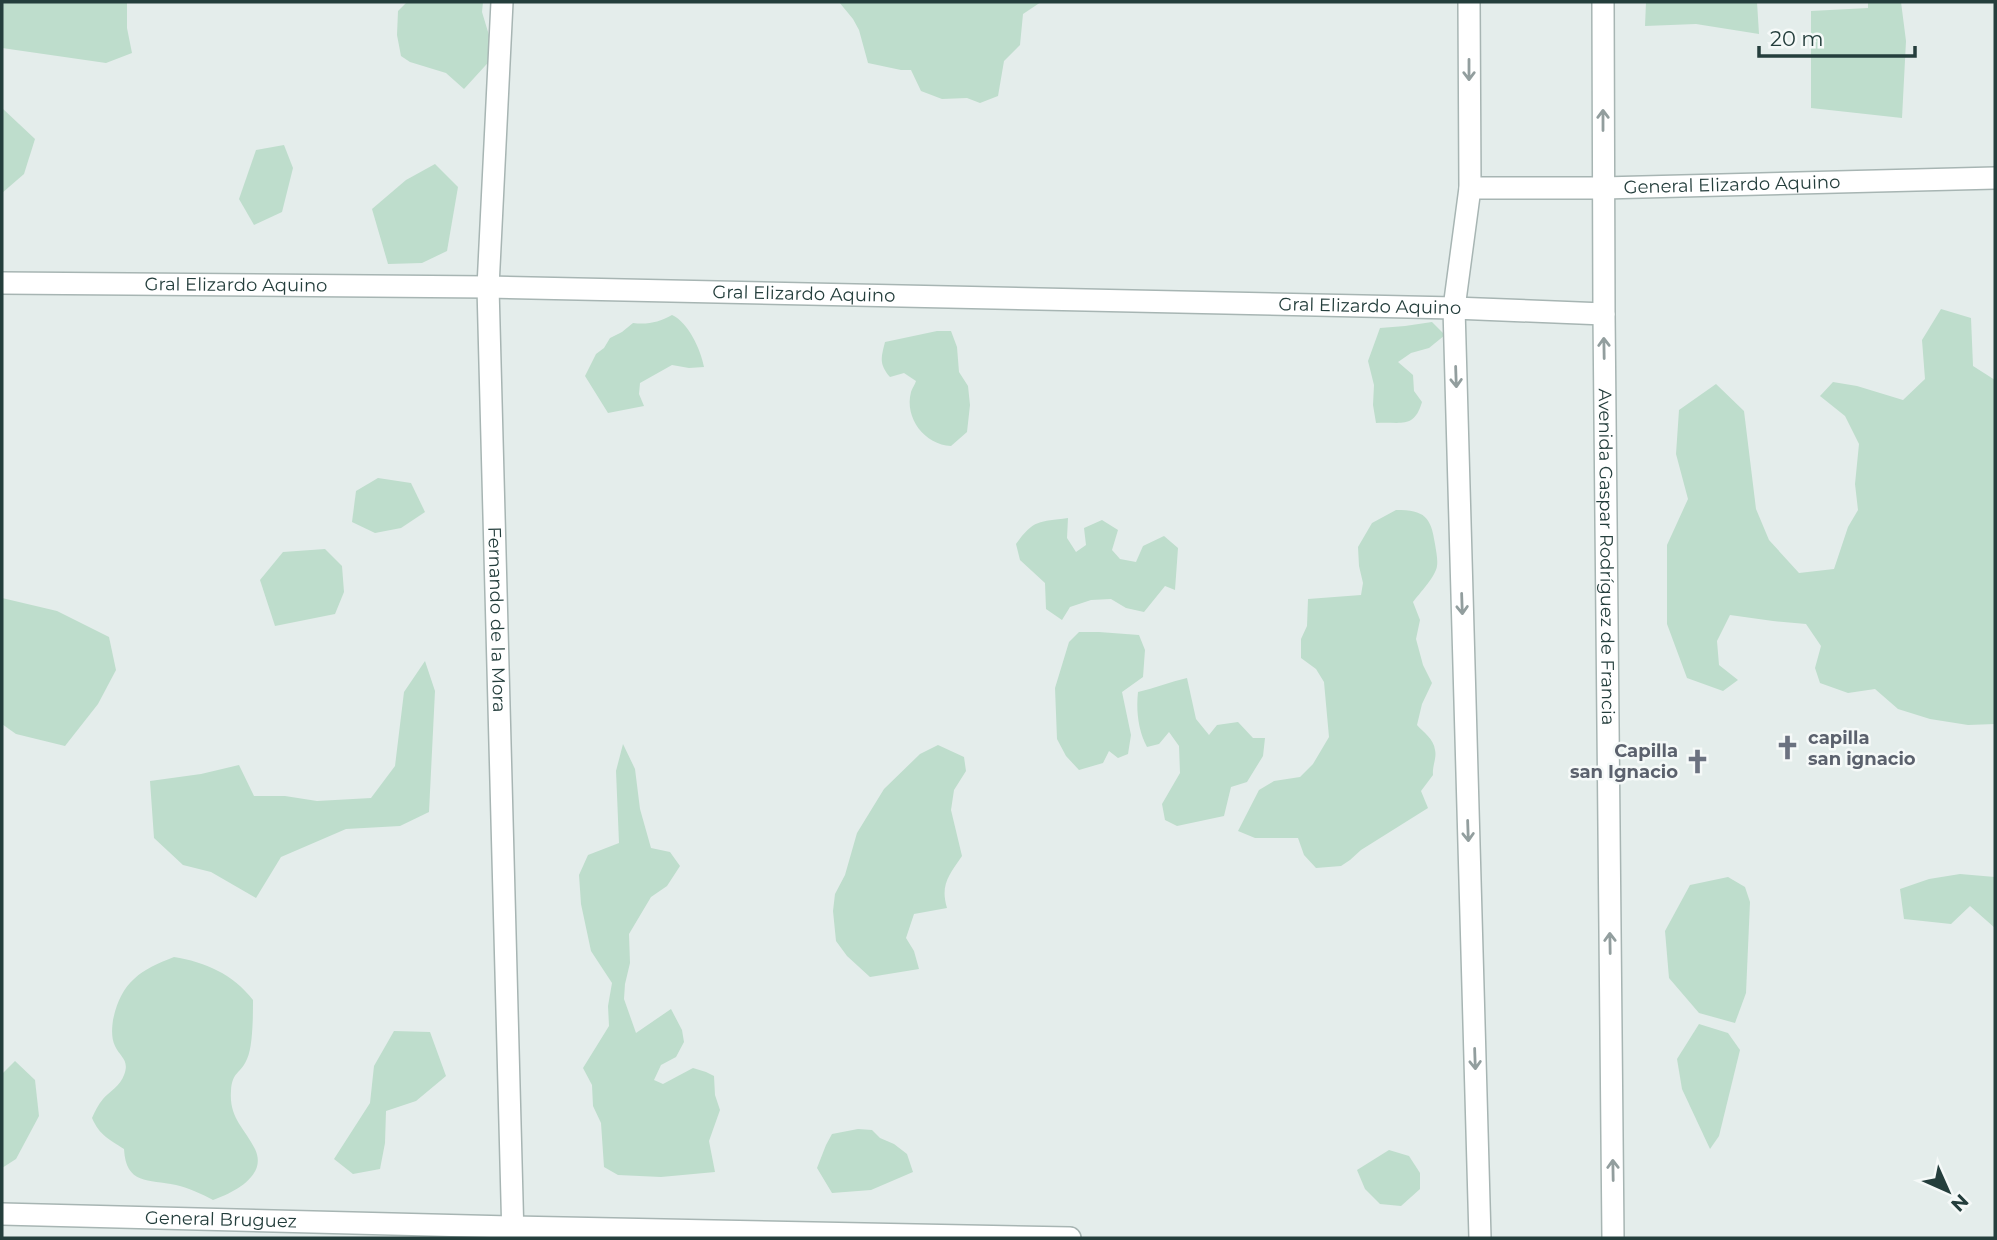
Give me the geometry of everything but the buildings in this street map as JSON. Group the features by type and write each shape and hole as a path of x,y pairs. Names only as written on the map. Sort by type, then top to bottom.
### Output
{"street":[{"name":"Fernando de la Mora","path":"502,2 488,287 513,1233"},
{"path":"1469,2 1470,188 1454,309 1480,1238"},
{"name":"Avenida Gaspar Rodríguez de Francia","path":"1603,2 1613,1238"},
{"name":"General Elizardo Aquino","path":"1470,188 1604,188 1995,178"},
{"name":"Gral Elizardo Aquino","path":"2,283 488,287 1604,314"},
{"name":"General Bruguez","path":"2,1214 513,1233 1070,1238"}],"green space":[{"path":"2,2 127,2 127,28 132,53 106,63 2,48"},
{"path":"407,2 483,2 482,12 495,55 464,89 446,73 410,62 401,56 397,35 398,11"},
{"path":"839,2 1041,2 1023,14 1020,45 1004,61 998,96 980,103 967,98 942,99 921,91 911,70 868,63 859,30"},
{"path":"1646,2 1757,2 1759,34 1696,24 1645,26"},
{"path":"1868,2 1901,2 1906,41 1902,118 1811,108 1811,11 1868,8"},
{"path":"2,108 35,139 24,174 2,193"},
{"path":"284,145 293,168 282,212 254,225 239,199 256,150"},
{"path":"435,164 458,187 447,251 422,263 388,264 372,209 406,180"},
{"path":"1941,309 1971,318 1973,366 1995,380 1995,724 1968,725 1930,719 1898,709 1875,689 1848,693 1820,683 1815,668 1821,646 1806,624 1730,615 1717,641 1719,665 1738,680 1723,691 1687,678 1667,624 1667,545 1688,499 1676,454 1679,410 1716,384 1744,411 1756,509 1769,540 1799,573 1834,569 1848,527 1858,510 1855,484 1859,444 1845,416 1820,396 1833,382 1857,386 1903,400 1925,379 1922,340"},
{"path":"672,315 693,337 704,367 672,365 640,383 639,394 644,406 608,413 585,376 596,354 610,338 633,323 644,324"},
{"path":"1432,322 1445,335 1429,348 1411,353 1398,362 1413,375 1414,391 1422,402 1419,411 1415,417 1405,422 1376,423 1374,385 1368,361 1380,328"},
{"path":"937,331 951,331 957,347 959,372 968,386 970,405 967,432 951,446 933,441 914,420 910,402 916,381 904,373 890,377 882,361 885,342"},
{"path":"378,478 411,483 425,512 401,528 375,533 352,522 356,491"},
{"path":"1396,510 1420,514 1429,521 1437,558 1434,575 1413,602 1420,620 1416,639 1423,665 1432,683 1422,704 1417,725 1430,739 1435,753 1433,775 1421,791 1428,808 1361,850 1341,866 1316,868 1304,855 1298,838 1255,838 1238,831 1259,790 1274,781 1300,777 1313,764 1329,737 1324,682 1316,669 1301,658 1301,639 1307,626 1308,599 1361,595 1363,583 1358,547 1372,523"},
{"path":"1068,518 1067,538 1076,552 1086,545 1084,528 1102,520 1118,530 1112,550 1120,559 1136,562 1143,546 1164,536 1178,548 1175,590 1165,586 1144,612 1126,608 1111,599 1091,600 1070,607 1062,620 1046,609 1045,583 1020,560 1016,544 1038,523"},
{"path":"325,549 342,566 344,592 335,614 275,626 260,580 283,552"},
{"path":"2,598 57,611 109,637 116,670 98,704 65,746 16,734 2,724"},
{"path":"1079,632 1139,635 1145,650 1143,677 1122,692 1131,735 1128,754 1118,758 1109,751 1103,763 1079,770 1066,756 1057,739 1055,688 1069,642"},
{"path":"425,661 435,691 429,812 400,826 346,829 281,857 256,898 211,872 183,865 154,838 150,781 201,774 239,765 254,796 285,796 317,801 371,798 395,766 404,692"},
{"path":"1187,678 1196,719 1209,735 1217,725 1238,722 1253,738 1265,738 1263,756 1247,782 1231,787 1224,816 1177,826 1165,820 1162,804 1180,773 1179,746 1169,732 1159,744 1147,747 1140,727 1137,699 1138,692"},
{"path":"623,744 635,769 640,809 651,848 670,852 680,866 667,886 651,897 629,934 630,963 624,999 636,1033 671,1009 682,1030 684,1042 676,1057 661,1065 654,1080 663,1084 693,1068 714,1076 715,1095 720,1110 709,1141 715,1172 661,1177 618,1175 604,1167 601,1123 593,1106 592,1085 583,1068 609,1026 608,1006 612,983 591,951 581,904 579,875 588,855 619,843 616,771"},
{"path":"938,745 964,757 966,771 954,790 951,810 962,856 945,886 947,908 914,914 906,938 914,951 919,969 870,977 847,956 836,941 833,911 835,894 845,875 857,833 884,789 920,754"},
{"path":"1960,874 1995,877 1995,928 1970,906 1951,924 1904,919 1900,889 1929,879"},
{"path":"1728,877 1745,887 1750,902 1746,993 1735,1023 1699,1013 1669,978 1665,931 1690,885"},
{"path":"174,957 197,962 218,971 237,983 253,1000 249,1054 233,1080 231,1100 235,1115 255,1149 257,1167 253,1175 239,1188 213,1200 186,1188 134,1175 129,1169 124,1149 109,1140 92,1118 101,1101 120,1082 126,1070 112,1033 113,1020 121,996 142,973"},
{"path":"1699,1024 1728,1033 1740,1050 1719,1136 1710,1149 1682,1089 1677,1059"},
{"path":"394,1031 430,1032 446,1076 416,1101 386,1111 385,1143 380,1169 353,1174 334,1159 370,1103 374,1066"},
{"path":"15,1061 35,1080 39,1116 16,1159 2,1168 2,1074"},
{"path":"858,1129 872,1130 907,1154 913,1172 871,1190 832,1193 817,1168 826,1145 832,1134"},
{"path":"1389,1150 1409,1156 1420,1173 1420,1189 1401,1206 1380,1204 1365,1189 1357,1170"}],"place":[{"name":"capilla san ignacio","path":"1788,748"},
{"name":"Capilla san Ignacio","path":"1698,761"}]}
